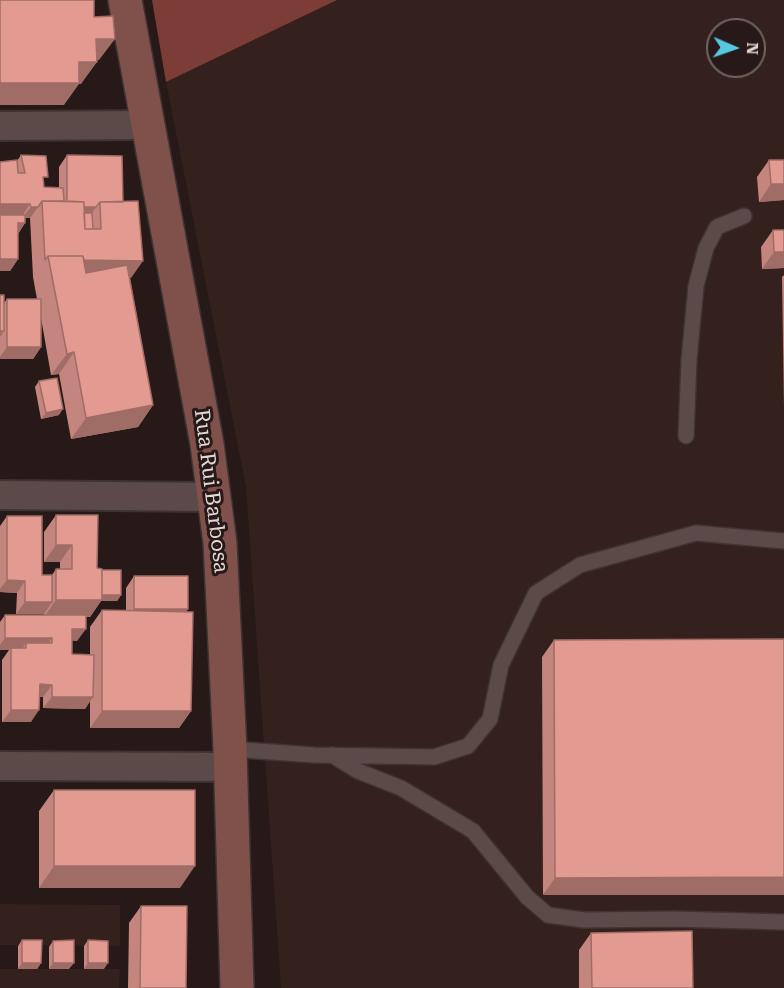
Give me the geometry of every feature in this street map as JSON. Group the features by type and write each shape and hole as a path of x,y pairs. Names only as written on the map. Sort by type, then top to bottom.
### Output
{"street":[{"name":"Rua Rui Barbosa","path":"125,0 214,498 224,594 237,988"},
{"path":"0,126 149,125"},
{"path":"0,495 214,498"},
{"path":"0,766 231,758"}],"lane":[{"path":"686,436 689,360 696,286 706,248 717,227 744,216"},
{"path":"231,758 332,755 434,757 468,746 490,718 501,665 536,592 580,565 696,532 784,541"},
{"path":"332,755 358,771 401,788 473,831 527,897 548,915 584,920 674,919 784,922"}],"shaded area":[{"path":"152,0 337,0 166,82"},
{"path":"337,0 784,0 784,988 281,988 246,487 166,82"},
{"path":"0,904 120,905 120,946 0,945"},
{"path":"0,969 120,969 119,988 0,988"}],"building":[{"path":"0,0 94,0 94,17 113,16 115,39 96,39 97,62 79,62 79,83 0,83"},
{"path":"21,155 46,156 48,177 43,177 44,187 63,188 64,201 42,201 38,207 31,207 30,204 0,204 0,162 17,160 18,173 25,173"},
{"path":"67,155 122,156 123,202 100,202 96,207 84,207 84,202 67,201"},
{"path":"769,160 784,160 784,184 771,184"},
{"path":"42,201 84,202 85,229 101,229 100,202 138,201 143,261 84,260 83,256 48,256 45,260"},
{"path":"84,213 92,213 93,229 85,229"},
{"path":"0,215 25,215 25,223 18,223 18,259 0,259"},
{"path":"773,230 784,230 784,252 774,252"},
{"path":"48,256 83,256 86,273 127,265 153,405 86,418 74,352 67,354"},
{"path":"0,295 4,295 4,331 0,331"},
{"path":"7,299 41,299 41,347 7,347"},
{"path":"57,378 63,409 46,413 39,381"},
{"path":"56,515 98,515 97,568 102,569 102,600 56,600 56,569 72,569 72,545 56,545"},
{"path":"7,516 42,516 42,575 52,575 52,602 25,602 25,581 7,580"},
{"path":"102,570 121,570 121,595 102,595"},
{"path":"134,576 188,576 188,609 134,609"},
{"path":"102,610 193,612 191,711 102,711"},
{"path":"5,615 86,615 86,629 72,629 72,654 94,655 93,697 52,697 52,685 40,684 39,710 11,710 11,648 26,648 26,643 52,643 52,638 5,638"},
{"path":"784,639 784,877 555,878 554,640"},
{"path":"54,790 195,790 195,866 54,866"},
{"path":"141,906 187,906 186,988 140,988"},
{"path":"692,931 693,988 592,988 591,933"},
{"path":"22,940 42,940 41,963 22,963"},
{"path":"74,940 74,963 53,963 53,941"},
{"path":"88,940 108,941 108,963 88,963"}]}
